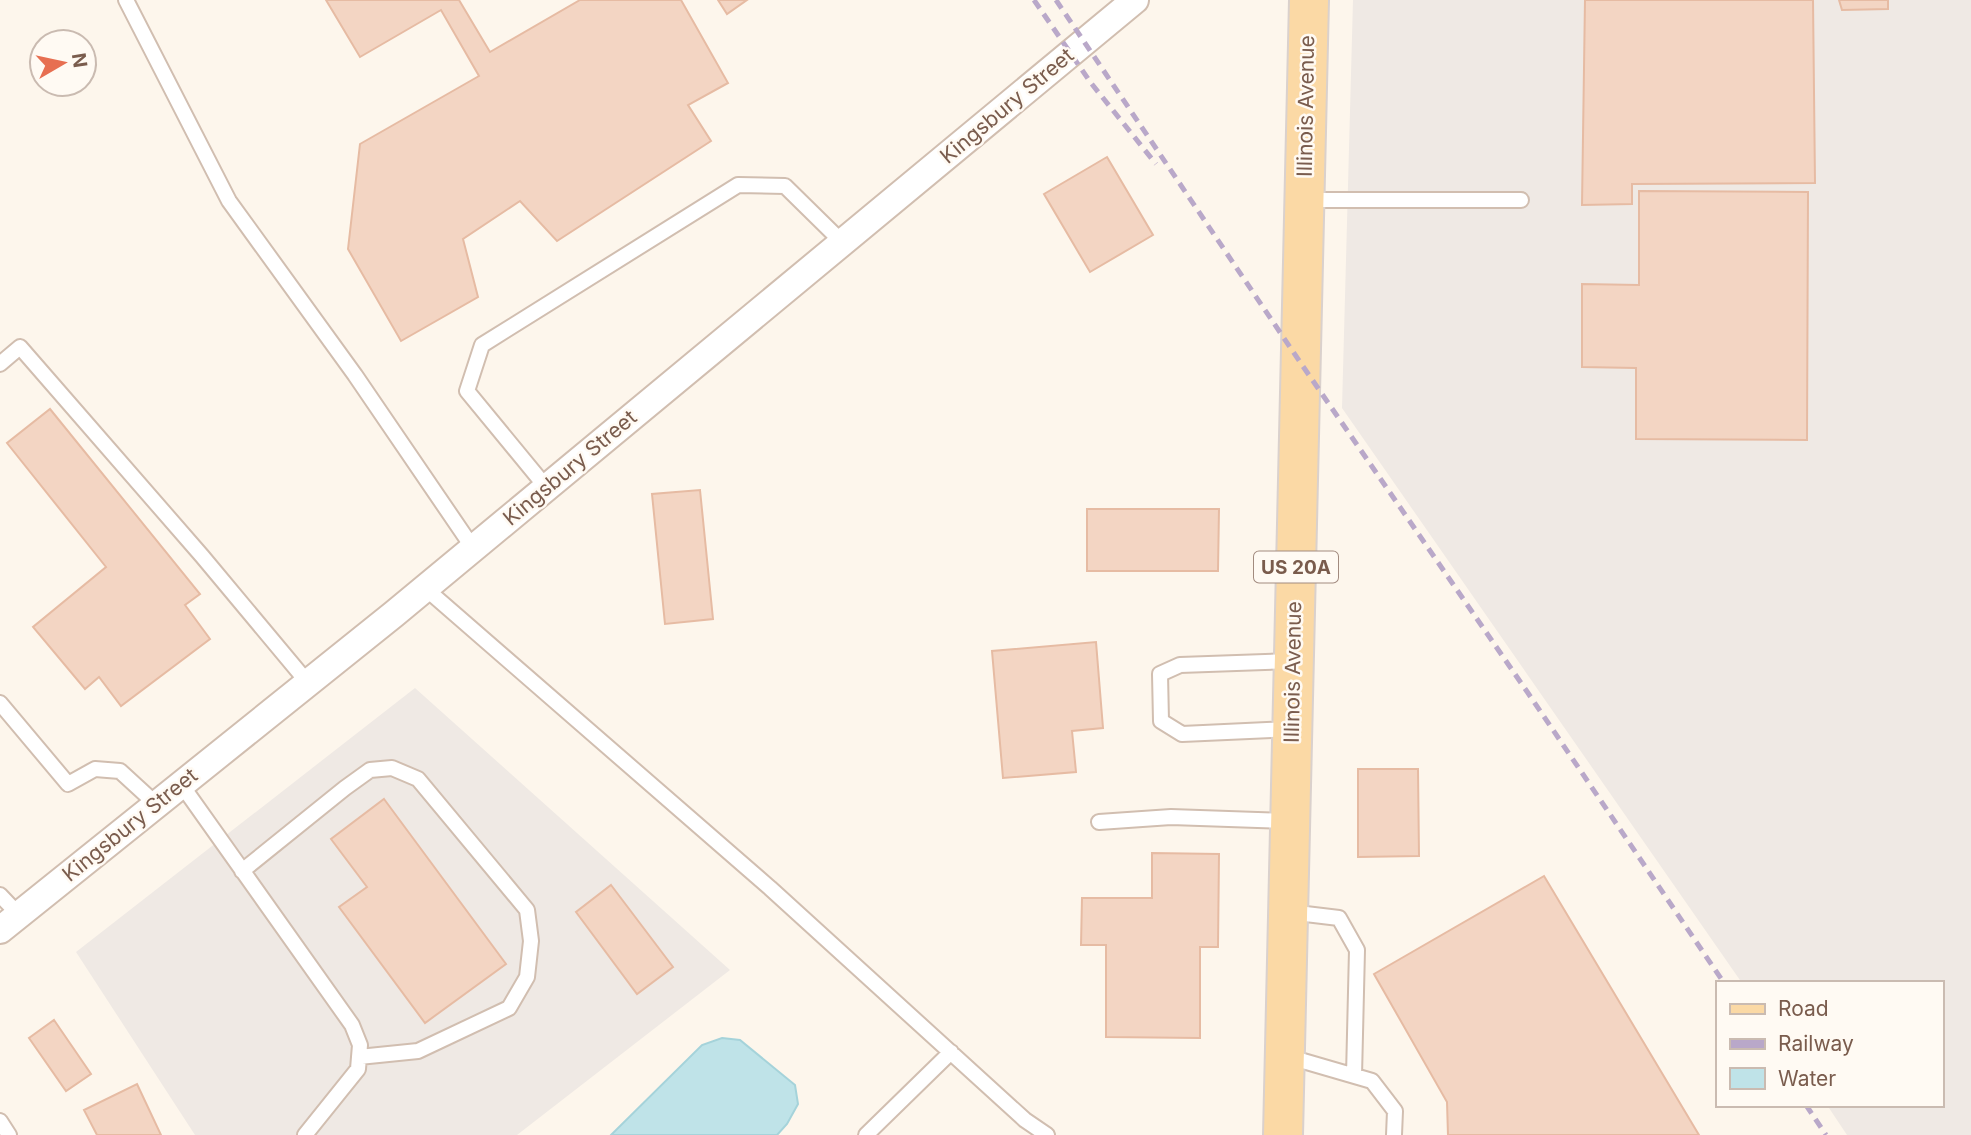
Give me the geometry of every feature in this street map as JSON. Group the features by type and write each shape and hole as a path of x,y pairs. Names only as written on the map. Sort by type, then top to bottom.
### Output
{"main road":[{"name":"Illinois Avenue","path":"1283,1135 1309,0"}],"street":[{"name":"Kingsbury Street","path":"9,922 425,588 1135,0"}],"lane":[{"path":"126,0 229,201 355,374 473,548"},
{"path":"546,487 467,390 482,345 738,185 785,187 842,243"},
{"path":"1304,200 1521,200"},
{"path":"0,363 20,347 202,556 308,683"},
{"path":"425,588 770,888 1024,1120 1047,1135"},
{"path":"1292,729 1182,734 1161,721 1160,674 1180,665 1293,662"},
{"path":"0,703 68,784 95,769 120,771 156,804"},
{"path":"242,871 370,770 393,768 418,779 527,910 531,941 527,977 509,1008 418,1051 359,1057"},
{"path":"181,784 352,1025 360,1045 358,1069 305,1135"},
{"path":"1099,822 1171,817 1290,821"},
{"path":"0,895 9,922"},
{"path":"1287,912 1339,918 1357,950 1354,1076"},
{"path":"866,1135 951,1052"},
{"path":"1285,1055 1372,1081 1395,1111 1394,1135"},
{"path":"0,1121 9,1135"}],"shaded area":[{"path":"1353,0 1971,0 1971,1135 1847,1135 1828,1107 1943,1107 1943,981 1741,981 1342,408"},
{"path":"415,688 730,970 517,1135 195,1135 76,952"}],"water":[{"path":"722,1038 740,1040 795,1085 798,1104 787,1124 777,1135 611,1135 702,1045"}],"building":[{"path":"326,0 459,0 490,52 580,0 681,0 728,83 688,105 711,141 557,241 520,201 463,239 478,297 401,341 348,249 360,144 479,76 441,10 360,57"},
{"path":"718,0 747,0 727,14"},
{"path":"1585,0 1813,0 1815,183 1632,184 1632,204 1582,205"},
{"path":"1839,0 1888,0 1888,9 1842,10"},
{"path":"1107,157 1153,235 1090,272 1044,194"},
{"path":"1639,191 1808,192 1807,440 1636,439 1636,368 1582,367 1582,284 1639,285"},
{"path":"50,409 200,594 185,605 210,639 121,706 99,677 85,689 33,627 106,567 7,443"},
{"path":"700,490 713,619 665,624 652,494"},
{"path":"1087,509 1219,509 1218,571 1087,571"},
{"path":"1096,642 1103,728 1072,731 1076,772 1003,778 992,651"},
{"path":"1358,769 1418,769 1419,856 1358,857"},
{"path":"384,799 506,964 425,1023 339,907 367,887 331,839"},
{"path":"1152,853 1219,854 1218,947 1200,947 1200,1038 1106,1037 1106,945 1081,945 1082,898 1152,898"},
{"path":"1544,876 1699,1135 1448,1135 1447,1102 1374,974"},
{"path":"611,885 673,967 637,994 576,912"},
{"path":"54,1020 91,1074 66,1091 29,1038"},
{"path":"137,1084 161,1135 97,1135 84,1110"}],"railway":[{"path":"1034,0 1091,83 1156,164"},
{"path":"1056,0 1723,981"},
{"path":"1807,1107 1826,1135"}]}
